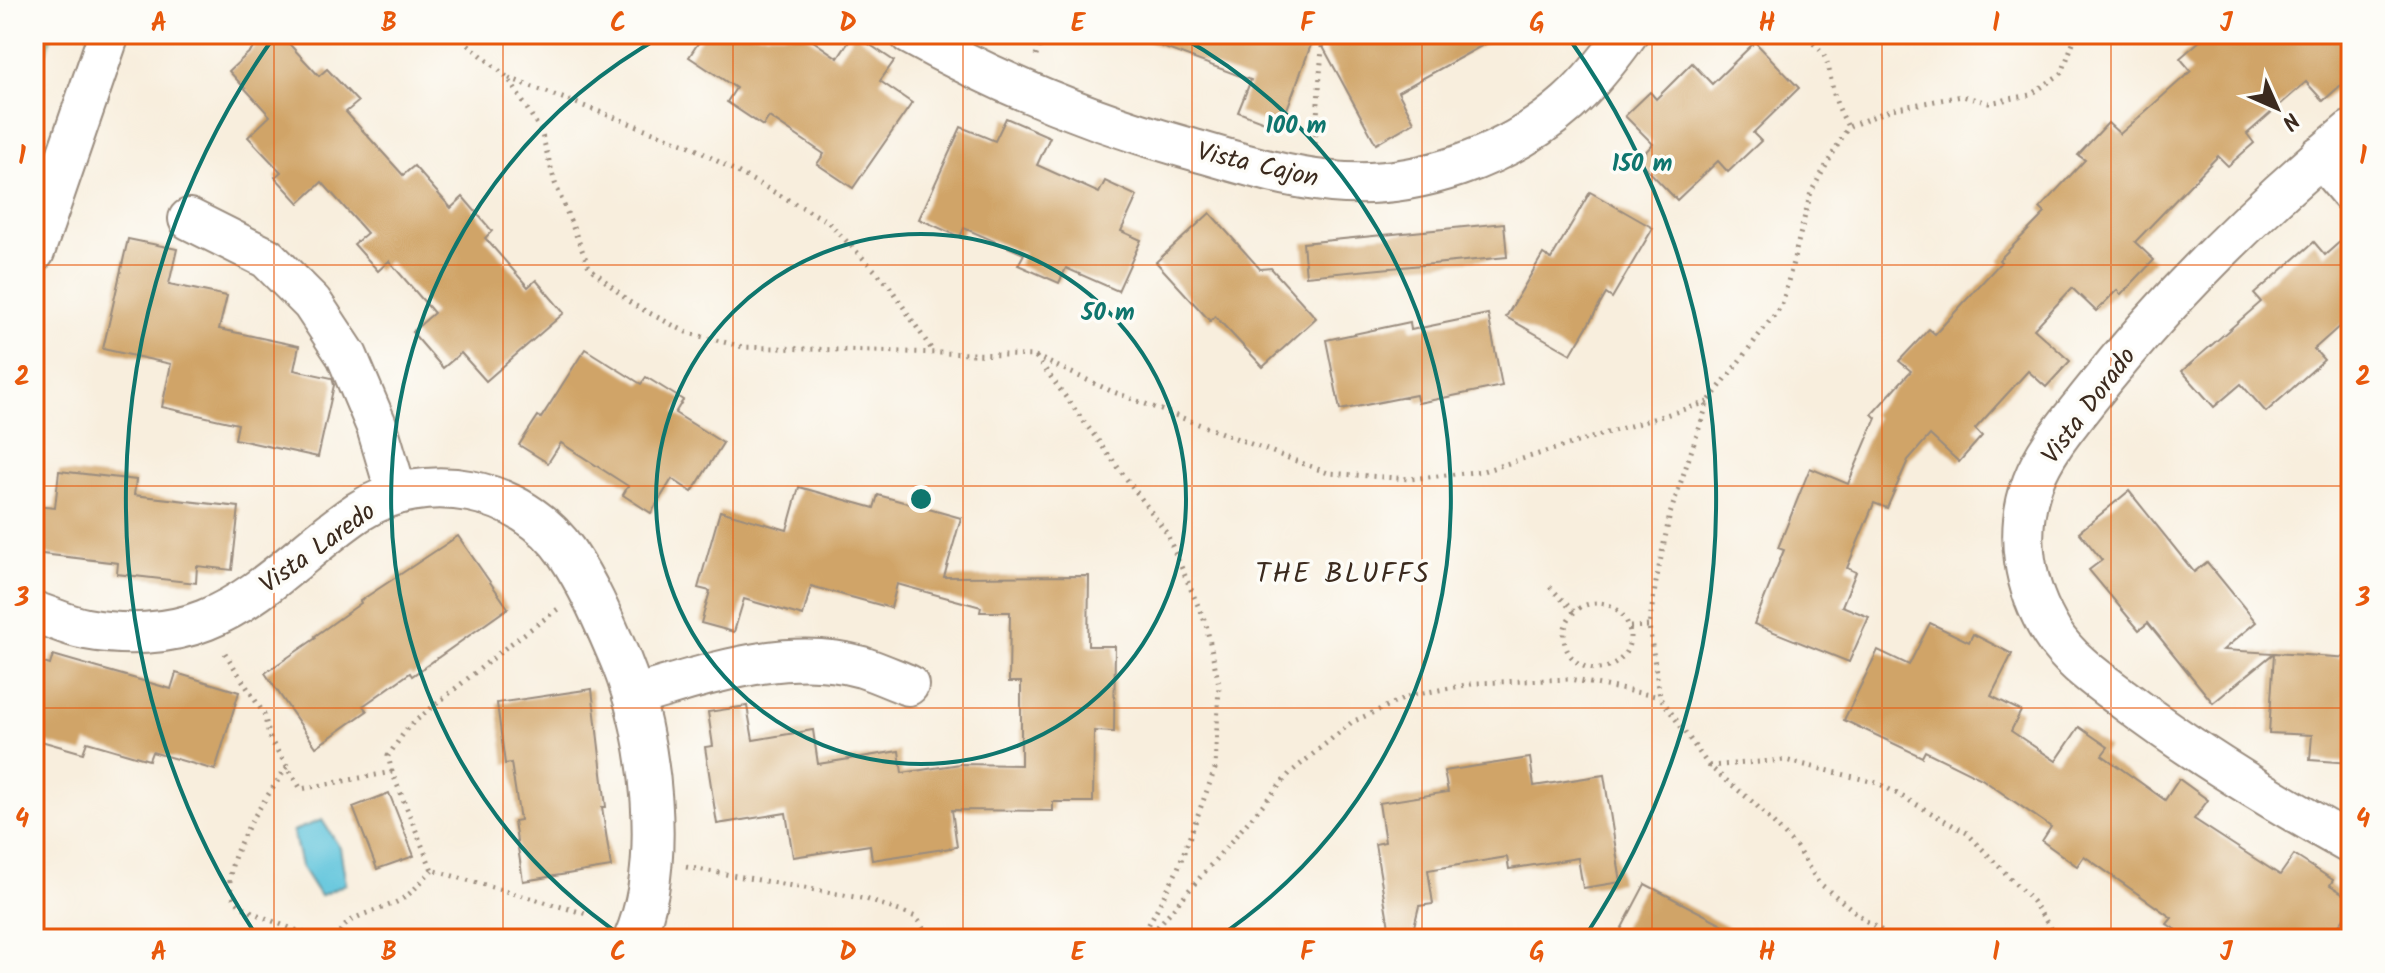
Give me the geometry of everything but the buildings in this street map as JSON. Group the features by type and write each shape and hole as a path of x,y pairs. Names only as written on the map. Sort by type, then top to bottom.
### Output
{"street":[{"path":"34,252 109,34"},
{"name":"Vista Cajon","path":"910,34 1005,84 1120,129 1286,176 1335,182 1385,181 1435,173 1482,157 1526,133 1566,104 1602,69 1627,34"},
{"name":"Vista Dorado","path":"2351,131 2243,227 2117,362 2047,452 2032,484 2024,519 2024,554 2036,605 2054,636 2083,668 2207,759 2351,844"},
{"path":"2320,156 2351,193"},
{"path":"189,219 267,258 312,303 347,356 377,427 397,494"},
{"name":"Vista Laredo","path":"34,612 84,629 128,634 161,631 204,621 244,601 360,511 397,494 437,487 476,491 513,505 545,528 566,552 596,602 633,696 645,751 652,807 653,861 643,920 634,939"},
{"path":"633,696 771,660 822,660 860,667 908,685"}],"path":[{"path":"456,34 508,78 541,131 555,183 589,267 632,304 688,333 743,347 1035,356 1111,391 1328,473 1410,479 1483,471 1708,402"},
{"path":"1033,62 1044,34"},
{"path":"1315,149 1323,34"},
{"path":"1800,34 1819,46 1829,66 1836,100 1848,127"},
{"path":"1895,939 1868,922 1818,882 1796,847 1755,804 1709,766 1660,697 1649,626 1670,514 1708,402 1782,305 1811,192 1848,127 1892,109 1962,96 1989,103 2030,95 2062,73 2076,34"},
{"path":"508,78 688,145 827,221 888,284 934,353"},
{"path":"1035,356 1166,532 1206,624 1219,685 1215,769 1177,871 1144,939"},
{"path":"1550,587 1574,612"},
{"path":"1593,602 1613,606 1622,612 1630,627 1630,642 1620,660 1610,667 1588,668 1569,655 1565,644 1567,621 1574,612 1593,602"},
{"path":"432,870 388,756 408,727 561,607"},
{"path":"1630,627 1649,626"},
{"path":"222,648 264,714 270,739 301,789 392,772"},
{"path":"1586,682 1588,668"},
{"path":"1144,939 1290,773 1352,722 1412,695 1477,683 1570,679 1660,697"},
{"path":"1709,766 1785,760 1878,783 1967,833 2033,902 2058,939"},
{"path":"287,767 238,846 229,872 231,893 241,906 319,939"},
{"path":"653,861 866,899 916,917 931,939"},
{"path":"432,870 590,915"},
{"path":"336,939 340,928 359,914 379,911 406,896 432,870"}],"green space":[{"path":"34,34 52,34 34,89"}],"water":[{"path":"322,820 340,848 346,884 320,896 301,866 293,831"}],"district":[{"name":"THE BLUFFS","path":"1343,572"}]}
